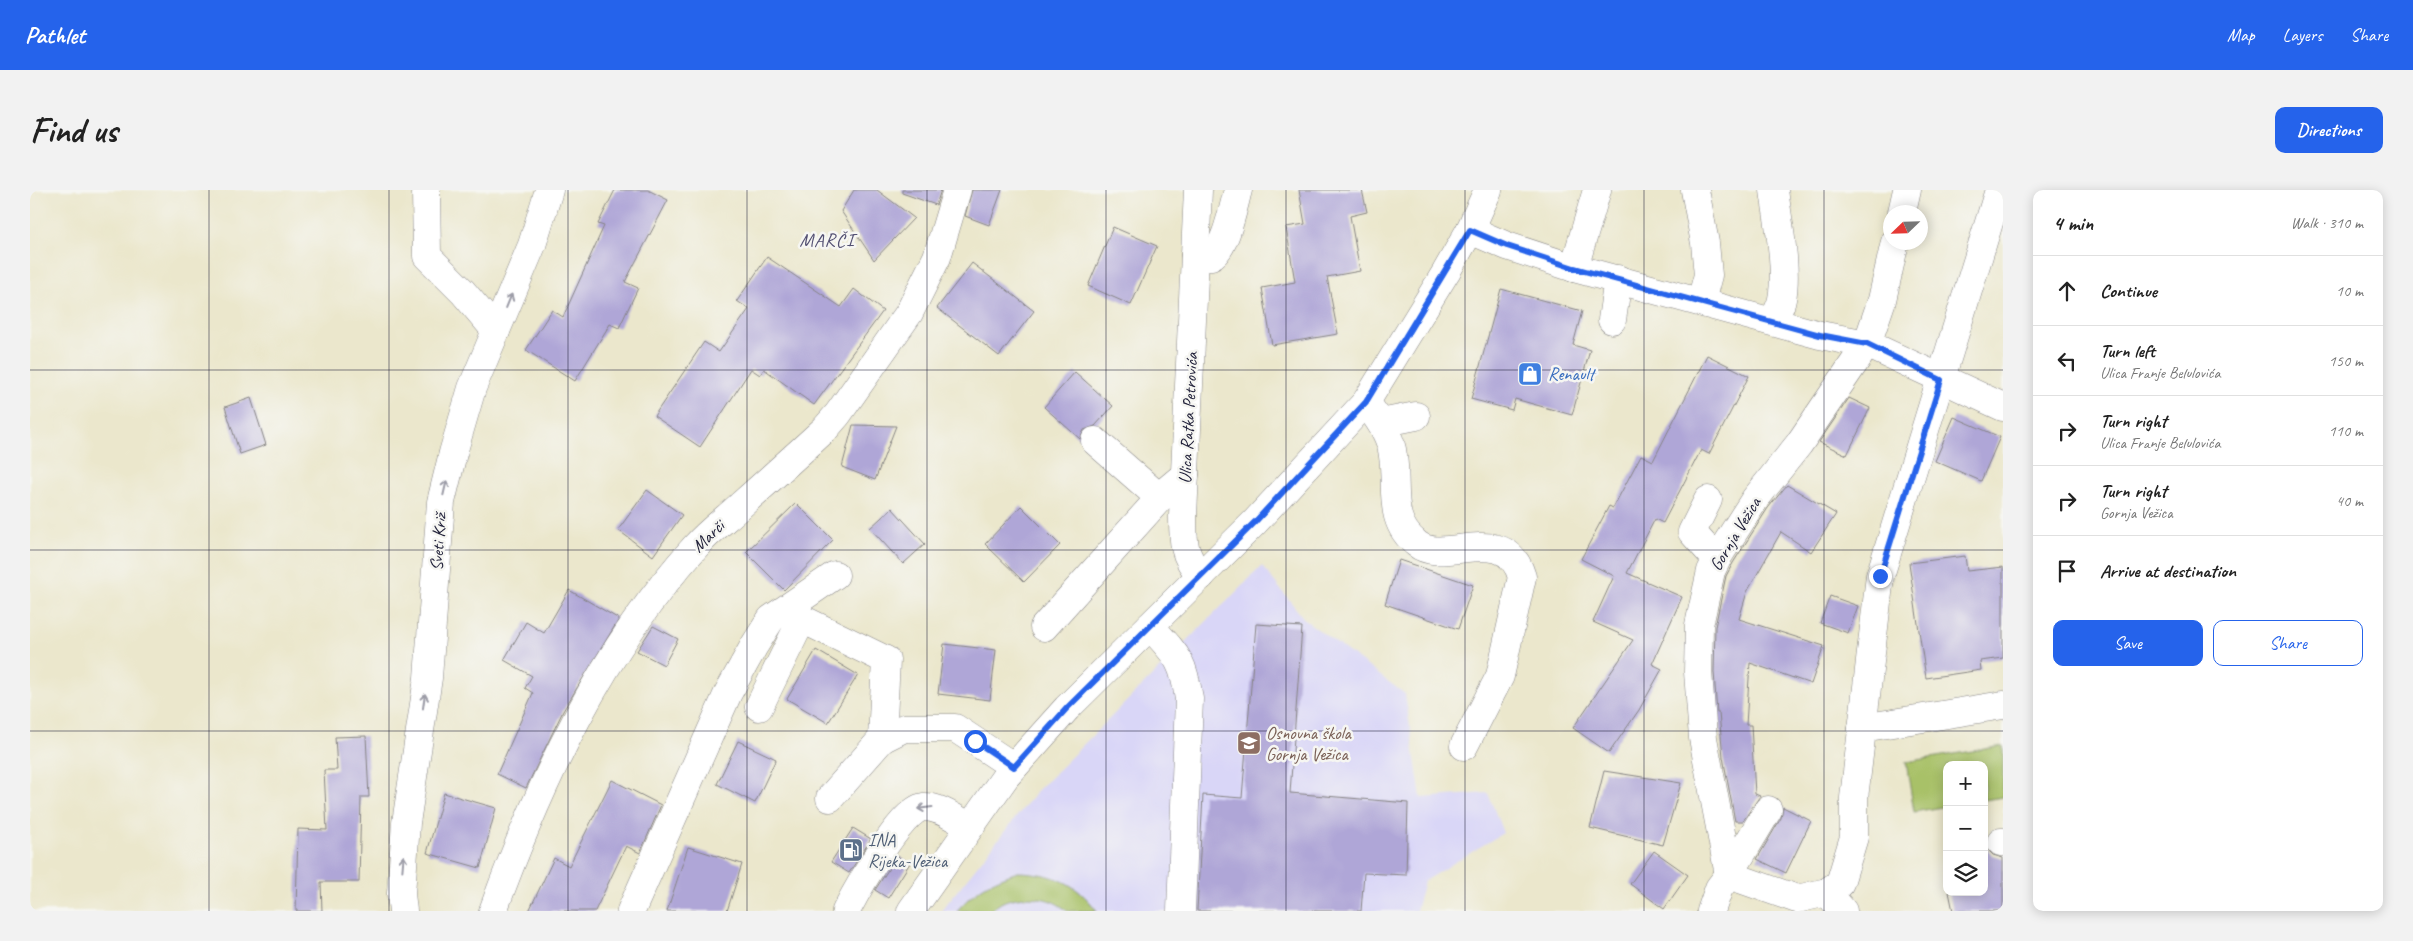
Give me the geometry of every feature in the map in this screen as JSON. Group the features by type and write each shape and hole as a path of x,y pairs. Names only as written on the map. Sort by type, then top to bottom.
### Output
{"street":[{"path":"426,190 427,256 463,292 496,331"},
{"name":"Sveti Križ","path":"404,911 401,894 406,823 428,678 442,502 453,453 472,388 532,245 549,190"},
{"name":"Marči","path":"493,911 540,794 579,716 616,652 654,595 697,544 818,435 838,414 909,313 937,257 957,190"},
{"name":"Ulica Ratka Petrovića","path":"1198,190 1183,545 1190,564 1201,576"},
{"path":"1195,255 1212,256 1217,251 1226,231 1238,190"},
{"path":"912,911 969,826 1014,767 1067,708 1255,522 1373,413 1470,230 1488,190"},
{"path":"1574,268 1597,190"},
{"path":"1695,190 1705,243 1708,275 1701,301"},
{"path":"1774,190 1781,237 1783,279 1782,299 1774,320"},
{"path":"1904,205 1907,190"},
{"path":"1728,875 1767,900 1835,901 1854,837 1854,798 1880,576 1999,190"},
{"path":"1470,230 1507,246 1574,268 1774,320 1820,335 1867,344 1941,380 2003,407"},
{"name":"Gornja Vežica","path":"1728,875 1703,738 1698,672 1699,625 1710,572 1716,559 1755,500 1799,444 1867,344 1882,300 1893,250"},
{"path":"1612,320 1618,279"},
{"path":"1373,413 1416,416"},
{"path":"1373,413 1387,432 1393,456 1393,497 1398,519 1407,535 1418,546 1437,551 1486,547 1511,555 1518,564 1522,577 1500,676 1464,746"},
{"path":"1095,441 1160,498"},
{"path":"1044,627 1160,498 1185,475"},
{"path":"1708,500 1692,532 1716,559"},
{"path":"631,911 728,693 754,646 771,619 835,575"},
{"path":"759,707 802,619 886,660 882,739"},
{"path":"1150,626 1179,659 1185,673 1188,699 1181,911"},
{"path":"1862,728 2003,705"},
{"path":"830,798 882,739 904,728 955,728 1014,767"},
{"path":"846,911 862,882 898,827 914,811 921,807 934,807 969,826"},
{"path":"1711,911 1719,888 1768,810"}],"shaded area":[{"name":"Osnovna škola Gornja Vežica","path":"1262,566 1305,620 1405,694 1421,798 1488,793 1503,833 1424,881 1416,911 941,911 1037,791"}],"green space":[{"path":"2003,746 2003,797 1988,799 1988,761 1943,761 1943,807 1914,812 1906,762"},
{"path":"1018,872 1042,874 1062,881 1081,893 1097,911 1067,911 1046,899 1029,897 1005,901 988,911 957,911 970,897 984,887"}],"building":[{"path":"615,190 648,190 668,200 625,282 638,288 619,328 610,324 575,381 526,350 552,310 563,317 604,226 598,224"},
{"path":"854,190 877,190 914,218 874,260 841,211"},
{"path":"902,190 941,190 936,205 902,193"},
{"path":"972,190 1002,190 989,225 965,216"},
{"path":"1299,190 1362,190 1367,212 1350,216 1360,271 1327,277 1338,334 1272,345 1262,288 1295,282 1286,227 1305,224"},
{"path":"1113,227 1157,246 1131,305 1088,286"},
{"path":"767,257 841,307 854,289 883,311 814,405 764,369 760,375 751,369 700,447 654,416 704,342 719,352 749,309 737,301"},
{"path":"972,263 1034,311 999,356 937,308"},
{"name":"Renault","path":"1501,289 1582,311 1573,345 1590,350 1572,415 1515,399 1512,410 1471,399"},
{"path":"1707,355 1749,376 1709,454 1701,450 1663,523 1655,519 1627,573 1682,597 1652,664 1662,669 1639,710 1609,753 1573,728 1633,640 1593,622 1614,576 1581,559 1609,506 1613,508 1641,455 1653,461"},
{"path":"1075,372 1113,406 1095,426 1084,430 1080,439 1044,407"},
{"path":"251,398 266,445 240,454 225,407"},
{"path":"1849,398 1870,408 1847,455 1819,442"},
{"path":"1954,417 2000,437 1981,481 1935,461"},
{"path":"853,425 896,426 875,480 842,467"},
{"path":"1787,485 1836,514 1811,552 1781,532 1747,592 1739,619 1824,646 1811,684 1750,663 1746,725 1751,725 1755,794 1760,796 1743,821 1735,821 1723,757 1719,713 1717,713 1714,672 1715,627 1726,576 1768,508"},
{"path":"647,490 682,515 653,556 618,530"},
{"path":"796,503 833,540 784,590 746,552"},
{"path":"1021,506 1060,545 1024,582 985,544"},
{"path":"892,508 925,544 903,564 870,528"},
{"path":"1965,556 1967,571 2003,567 2003,658 1980,661 1981,670 1926,678 1909,563"},
{"path":"1399,560 1473,585 1458,629 1385,604"},
{"path":"569,590 619,619 563,711 526,788 497,774 533,693 525,688 532,676 504,660 526,622 544,633"},
{"path":"1830,596 1858,606 1848,633 1820,623"},
{"path":"1256,624 1302,627 1290,793 1408,803 1406,875 1364,873 1361,911 1197,911 1203,795 1242,798"},
{"path":"653,626 678,639 664,665 637,651"},
{"path":"944,644 996,650 990,700 938,694"},
{"path":"816,650 858,675 828,723 787,699"},
{"path":"366,736 369,797 361,797 359,882 321,882 322,911 296,911 298,829 327,830 324,770 337,770 335,737"},
{"path":"738,741 776,759 755,803 717,784"},
{"path":"1604,771 1681,783 1663,845 1590,828"},
{"path":"612,780 661,805 640,853 626,846 595,911 529,911 554,858 569,866"},
{"path":"444,793 496,808 480,868 427,853"},
{"path":"1783,807 1811,821 1786,873 1757,859 1781,818"},
{"name":"INA Rijeka-Vežica","path":"853,828 871,839 849,873 831,862"},
{"path":"688,847 742,864 727,911 667,911"},
{"path":"1988,850 1993,855 2003,858 2003,911 1953,911 1950,896 1988,896"},
{"path":"1654,851 1688,875 1664,909 1630,884"},
{"path":"897,856 910,863 888,898 875,890"}],"place":[{"name":"Renault","path":"1530,374"},
{"name":"Osnovna škola Gornja Vežica","path":"1249,743"},
{"name":"INA Rijeka-Vežica","path":"851,850"}],"district":[{"name":"MARČI","path":"827,239"}],"route":[{"path":"975,741 1014,767 1067,708 1255,522 1366,402 1470,230 1507,246 1574,268 1774,320 1820,335 1867,344 1941,380 1880,576"}]}
